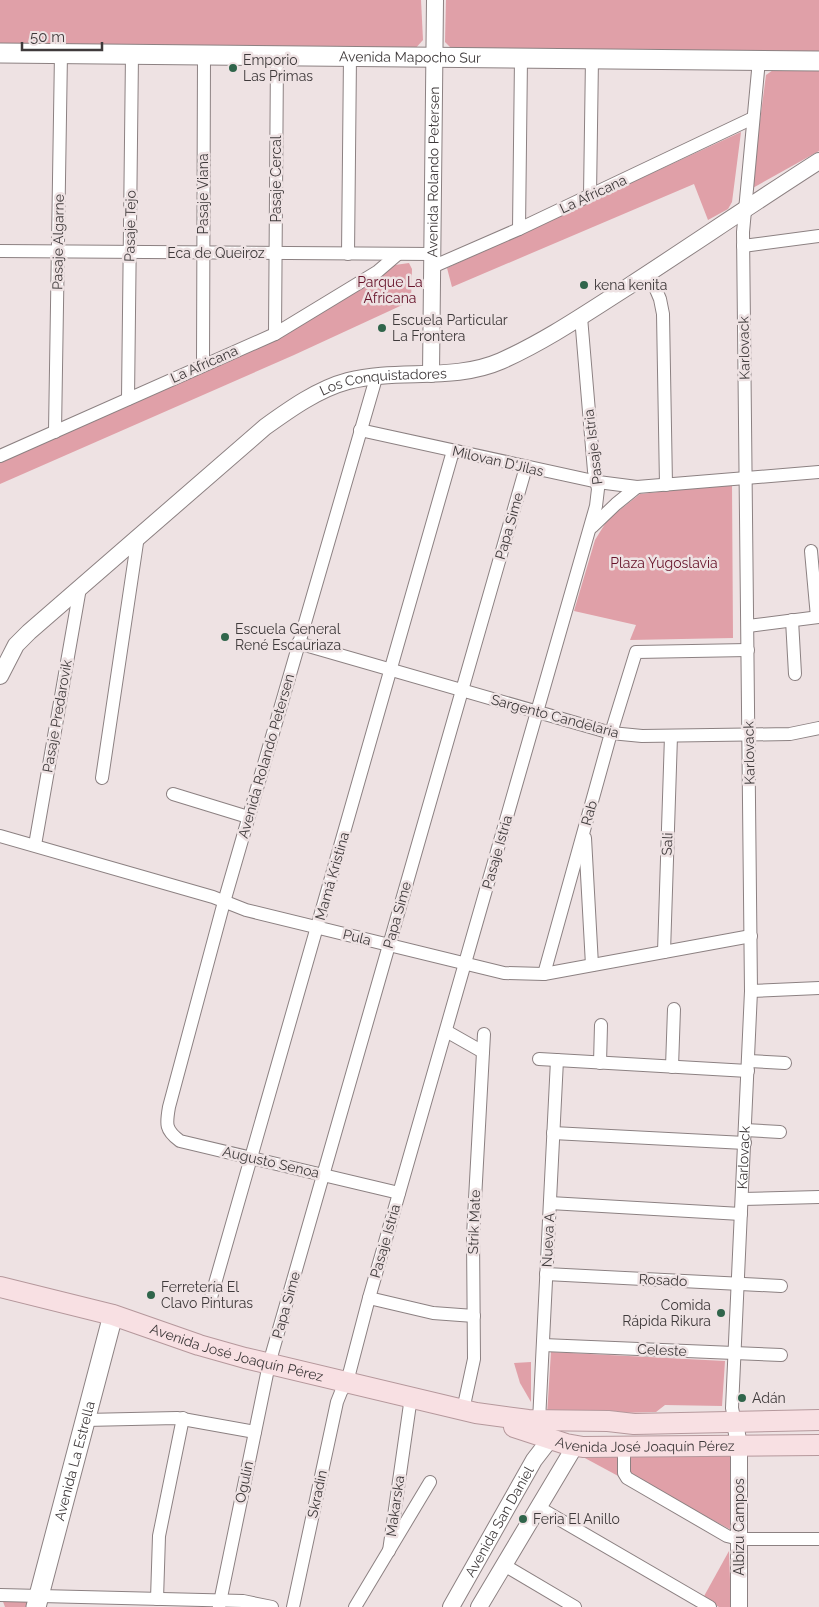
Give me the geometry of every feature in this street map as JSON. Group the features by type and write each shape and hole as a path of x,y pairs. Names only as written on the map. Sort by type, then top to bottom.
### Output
{"main road":[{"name":"Avenida Mapocho Sur","path":"0,53 819,60"},
{"name":"Avenida José Joaquín Pérez","path":"0,1287 113,1315 198,1345 269,1364 470,1411 517,1419 608,1421 634,1424 819,1420"},
{"name":"Avenida La Estrella","path":"38,1602 113,1315"},
{"name":"Avenida José Joaquín Pérez","path":"470,1411 488,1419 575,1446 624,1448 819,1445"},
{"path":"550,1438 566,1430 634,1424"}],"street":[{"name":"Avenida Rolando Petersen","path":"431,374 435,0"},
{"name":"Pasaje Algarne","path":"55,432 61,53"},
{"name":"Pasaje Tejo","path":"128,399 132,54"},
{"name":"Pasaje Viana","path":"203,364 204,55"},
{"name":"Pasaje Cercal","path":"275,334 277,55"},
{"path":"348,254 350,56"},
{"path":"519,229 521,58"},
{"path":"590,195 592,58"},
{"name":"Karlovack","path":"739,1446 732,1408 752,991 743,246 744,210 759,60"},
{"name":"La Africana","path":"432,260 519,229 753,118"},
{"name":"Los Conquistadores","path":"0,676 11,653 22,639 138,536 276,419 324,391 347,382 486,367 514,355 581,317 819,161"},
{"path":"743,246 819,236"},
{"name":"Eca de Queiroz","path":"0,251 398,254 432,260"},
{"name":"La Africana","path":"0,456 203,364 275,334 376,272 398,254"},
{"path":"649,273 660,299 663,314 666,485"},
{"name":"Pasaje Istria","path":"347,1382 369,1298 598,497 598,482 594,471 581,317"},
{"name":"Avenida Rolando Petersen","path":"169,1107 248,817 376,378"},
{"name":"Milovan D'Jilas","path":"360,430 598,482 637,487 819,472"},
{"name":"Mamá Kristina","path":"210,1301 453,450"},
{"name":"Papa Sime","path":"269,1364 526,467"},
{"path":"590,529 637,487"},
{"path":"102,778 138,536"},
{"path":"748,626 818,617 811,551"},
{"name":"Pasaje Predarovik","path":"34,845 80,588"},
{"path":"792,620 795,674"},
{"name":"Sargento Candelaria","path":"298,643 611,733 671,736 790,734 819,728"},
{"name":"Rab","path":"544,974 611,733 636,652 748,650"},
{"name":"Sali","path":"664,952 671,736"},
{"path":"173,794 248,817"},
{"path":"584,828 592,965"},
{"name":"Pula","path":"0,836 214,897 246,910 504,973 544,974 751,936"},
{"path":"752,991 819,988"},
{"path":"672,1067 674,1010"},
{"path":"600,1063 601,1025"},
{"path":"446,1031 483,1052"},
{"name":"Strik Mate","path":"470,1411 474,1360 473,1228 484,1034"},
{"path":"539,1059 672,1067 748,1066 785,1063"},
{"name":"Nueva A","path":"539,1420 557,1060"},
{"name":"Augusto Senoa","path":"169,1107 168,1129 172,1135 180,1140 399,1193"},
{"path":"553,1132 745,1137 780,1132"},
{"path":"742,1199 819,1197"},
{"path":"550,1203 741,1214"},
{"name":"Rosado","path":"546,1274 781,1286"},
{"path":"369,1298 433,1313 474,1316"},
{"name":"Celeste","path":"543,1345 781,1355"},
{"name":"Ogulin","path":"220,1604 269,1364"},
{"name":"Skradin","path":"293,1607 337,1402 347,1382"},
{"name":"Makarska","path":"355,1607 389,1551 411,1397"},
{"path":"157,1599 159,1536 183,1418"},
{"path":"85,1420 183,1418 255,1432"},
{"name":"Avenida San Daniel","path":"451,1607 534,1460 550,1438"},
{"name":"Avenida San Daniel","path":"479,1607 575,1446"},
{"name":"Albizu Campos","path":"739,1446 739,1607"},
{"path":"624,1448 624,1472 627,1478 716,1531 739,1539 819,1539"},
{"path":"389,1551 430,1482"},
{"path":"538,1507 710,1607"},
{"path":"504,1565 575,1607"},
{"path":"0,1595 38,1602 112,1602 157,1599 174,1603 220,1604 243,1601 272,1607"}],"green space":[{"path":"0,0 421,0 423,40 414,50 0,47"},
{"path":"446,0 819,0 819,55 452,49 445,42"},
{"path":"776,68 819,68 819,151 751,189 766,75"},
{"path":"741,132 732,202 728,209 708,220 694,184 452,287 447,268"},
{"name":"Parque La Africana","path":"409,263 412,269 411,301 294,355 0,484 0,460 282,334 395,265"},
{"name":"Plaza Yugoslavia","path":"732,484 733,638 630,640 636,625 574,611 595,540 608,519 640,494"},
{"path":"551,1352 725,1361 722,1406 665,1405 656,1412 547,1415"},
{"path":"531,1362 531,1402 520,1383 514,1363"},
{"path":"732,1453 733,1531 628,1474 629,1456"},
{"path":"619,1454 620,1477 583,1457"},
{"path":"729,1551 731,1607 719,1607 703,1598"},
{"path":"2,1599 30,1599 28,1607 5,1607"}],"place":[{"name":"Emporio Las Primas","path":"233,68"},
{"name":"kena kenita","path":"584,285"},
{"name":"Escuela Particular La Frontera","path":"382,328"},
{"name":"Escuela General René Escauriaza","path":"225,637"},
{"name":"Ferretería El Clavo Pinturas","path":"151,1295"},
{"name":"Comida Rápida Rikura","path":"721,1313"},
{"name":"Adán","path":"742,1398"},
{"name":"Feria El Anillo","path":"523,1519"}]}
